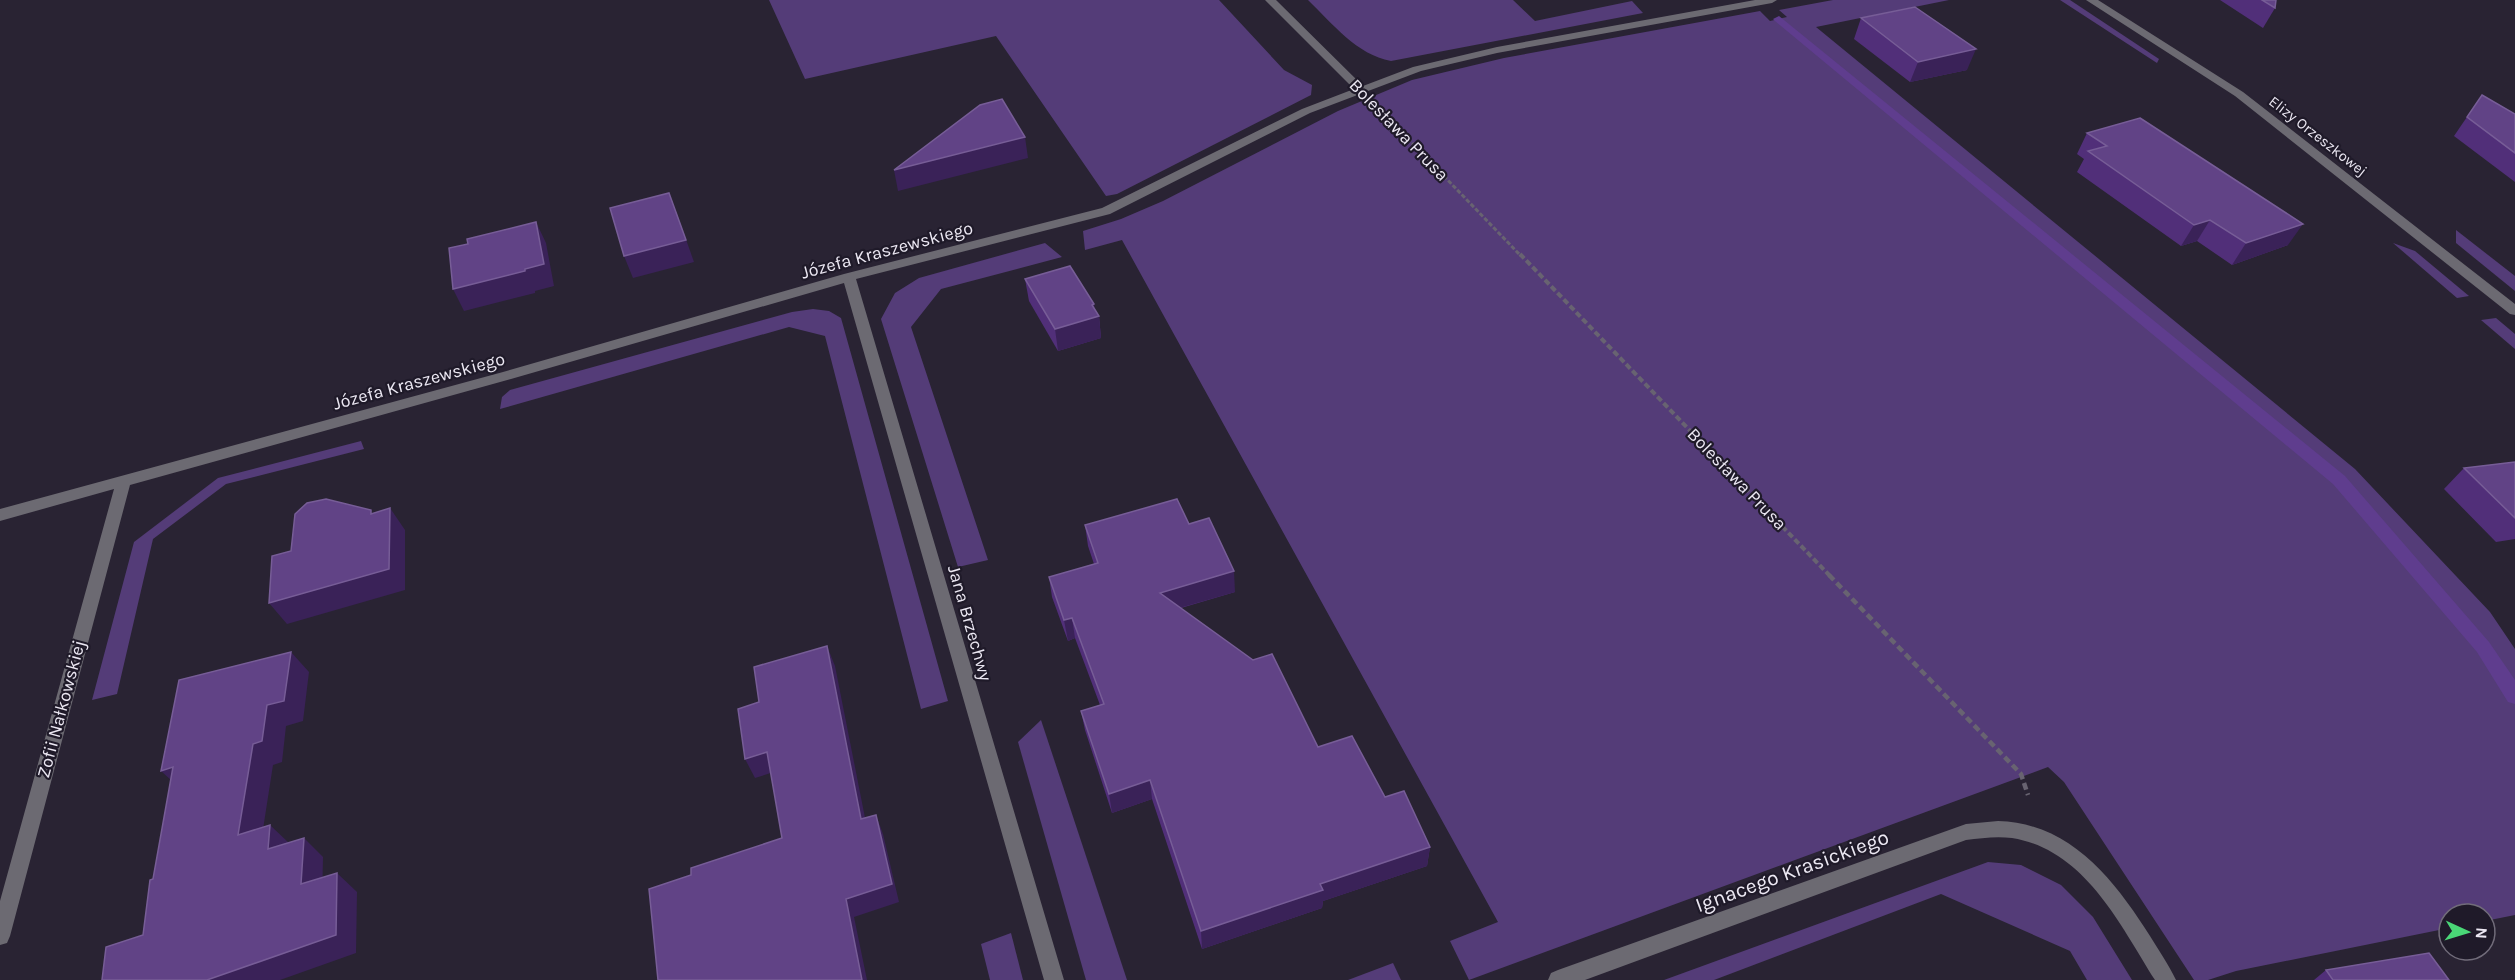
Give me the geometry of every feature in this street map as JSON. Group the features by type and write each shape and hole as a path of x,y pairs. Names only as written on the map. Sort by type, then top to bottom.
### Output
{"street":[{"name":"Bolesława Prusa","path":"1270,0 1360,89"},
{"name":"Józefa Kraszewskiego","path":"0,515 506,376 849,277 1106,211 1306,111 1417,69 1497,50 1772,0"},
{"name":"Elizy Orzeszkowej","path":"2091,0 2239,94 2515,310"},
{"name":"Jana Brzechwy","path":"849,277 1054,980"},
{"name":"Zofii Nałkowskiej","path":"0,936 123,482"},
{"name":"Ignacego Krasickiego","path":"1558,980 1966,832 1992,829 2016,831 2043,842"},
{"path":"2043,842 2069,854 2091,871 2115,902 2166,980"}],"path":[{"name":"Bolesława Prusa","path":"1360,89 2022,774 2043,842"}],"shaded area":[{"path":"769,0 1219,0 1284,70 1312,85 1311,95 1117,194 1106,196 996,36 805,79"},
{"path":"1308,0 1513,0 1535,21 1632,1 1643,13 1391,61 1379,58 1356,45"},
{"path":"1833,0 1949,0 1816,27 2355,469 2490,612 2515,649 2515,915 2497,919 2497,902 2437,902 2437,930 2236,971 2208,980 2194,980 2064,782 2048,767 1469,980 1450,941 1498,922 1122,240 1085,250 1083,231 1121,219 1163,201 1338,111 1412,80 1504,58 1760,11 1770,21 1787,17 1779,10"},
{"path":"2060,0 2070,0 2159,59 2157,63"},
{"path":"2456,230 2515,276 2515,291 2456,243"},
{"path":"1045,243 1062,257 941,289 911,327 988,560 958,567 881,319 895,293 919,278"},
{"path":"2393,243 2415,251 2469,296 2457,298"},
{"path":"813,309 829,311 841,318 948,701 921,709 825,336 789,327 500,409 502,397 510,390 792,312"},
{"path":"2496,318 2515,334 2515,349 2481,320"},
{"path":"361,441 364,449 226,484 153,539 117,694 92,700 134,542 218,478"},
{"path":"1041,720 1127,980 1086,980 1018,742"},
{"path":"1988,862 2021,865 2061,885 2093,917 2132,980 2087,980 2070,951 1941,894 1714,980 1664,980"},
{"path":"1011,933 1023,980 990,980 981,944"},
{"path":"1393,963 1401,980 1348,980"}],"building":[{"path":"2262,0 2276,0 2275,8"},
{"path":"1915,7 1976,49 1918,62 1861,18"},
{"path":"2482,95 2515,114 2515,153 2467,117"},
{"path":"1002,99 1025,137 894,170 980,105"},
{"path":"2140,118 2303,224 2246,243 2210,220 2194,225 2088,151 2107,146 2087,133"},
{"path":"669,193 686,240 624,256 610,208"},
{"path":"536,222 544,264 453,289 449,248 468,244 467,239"},
{"path":"1070,266 1099,316 1055,329 1025,279"},
{"path":"2515,462 2515,518 2464,468"},
{"path":"326,499 371,510 371,514 390,508 389,569 269,603 272,556 291,551 295,514 307,503"},
{"path":"1177,499 1189,524 1209,518 1234,571 1160,593 1253,660 1272,654 1318,747 1352,736 1385,797 1404,791 1430,847 1320,884 1323,890 1201,931 1150,780 1109,794 1081,711 1104,704 1072,618 1064,620 1049,577 1098,563 1085,525"},
{"path":"827,646 861,819 876,815 892,884 846,899 862,980 658,980 649,889 691,875 691,868 782,838 767,752 745,759 738,709 759,702 754,667"},
{"path":"291,652 284,701 267,705 262,741 253,744 238,835 270,825 268,849 304,838 301,884 337,873 336,935 207,980 102,980 106,947 143,935 150,880 153,879 173,767 161,771 179,680"},
{"path":"2429,953 2449,980 2333,980 2326,970"}],"waterway":[{"path":"1779,19 2339,480 2483,647 2515,696"}]}
